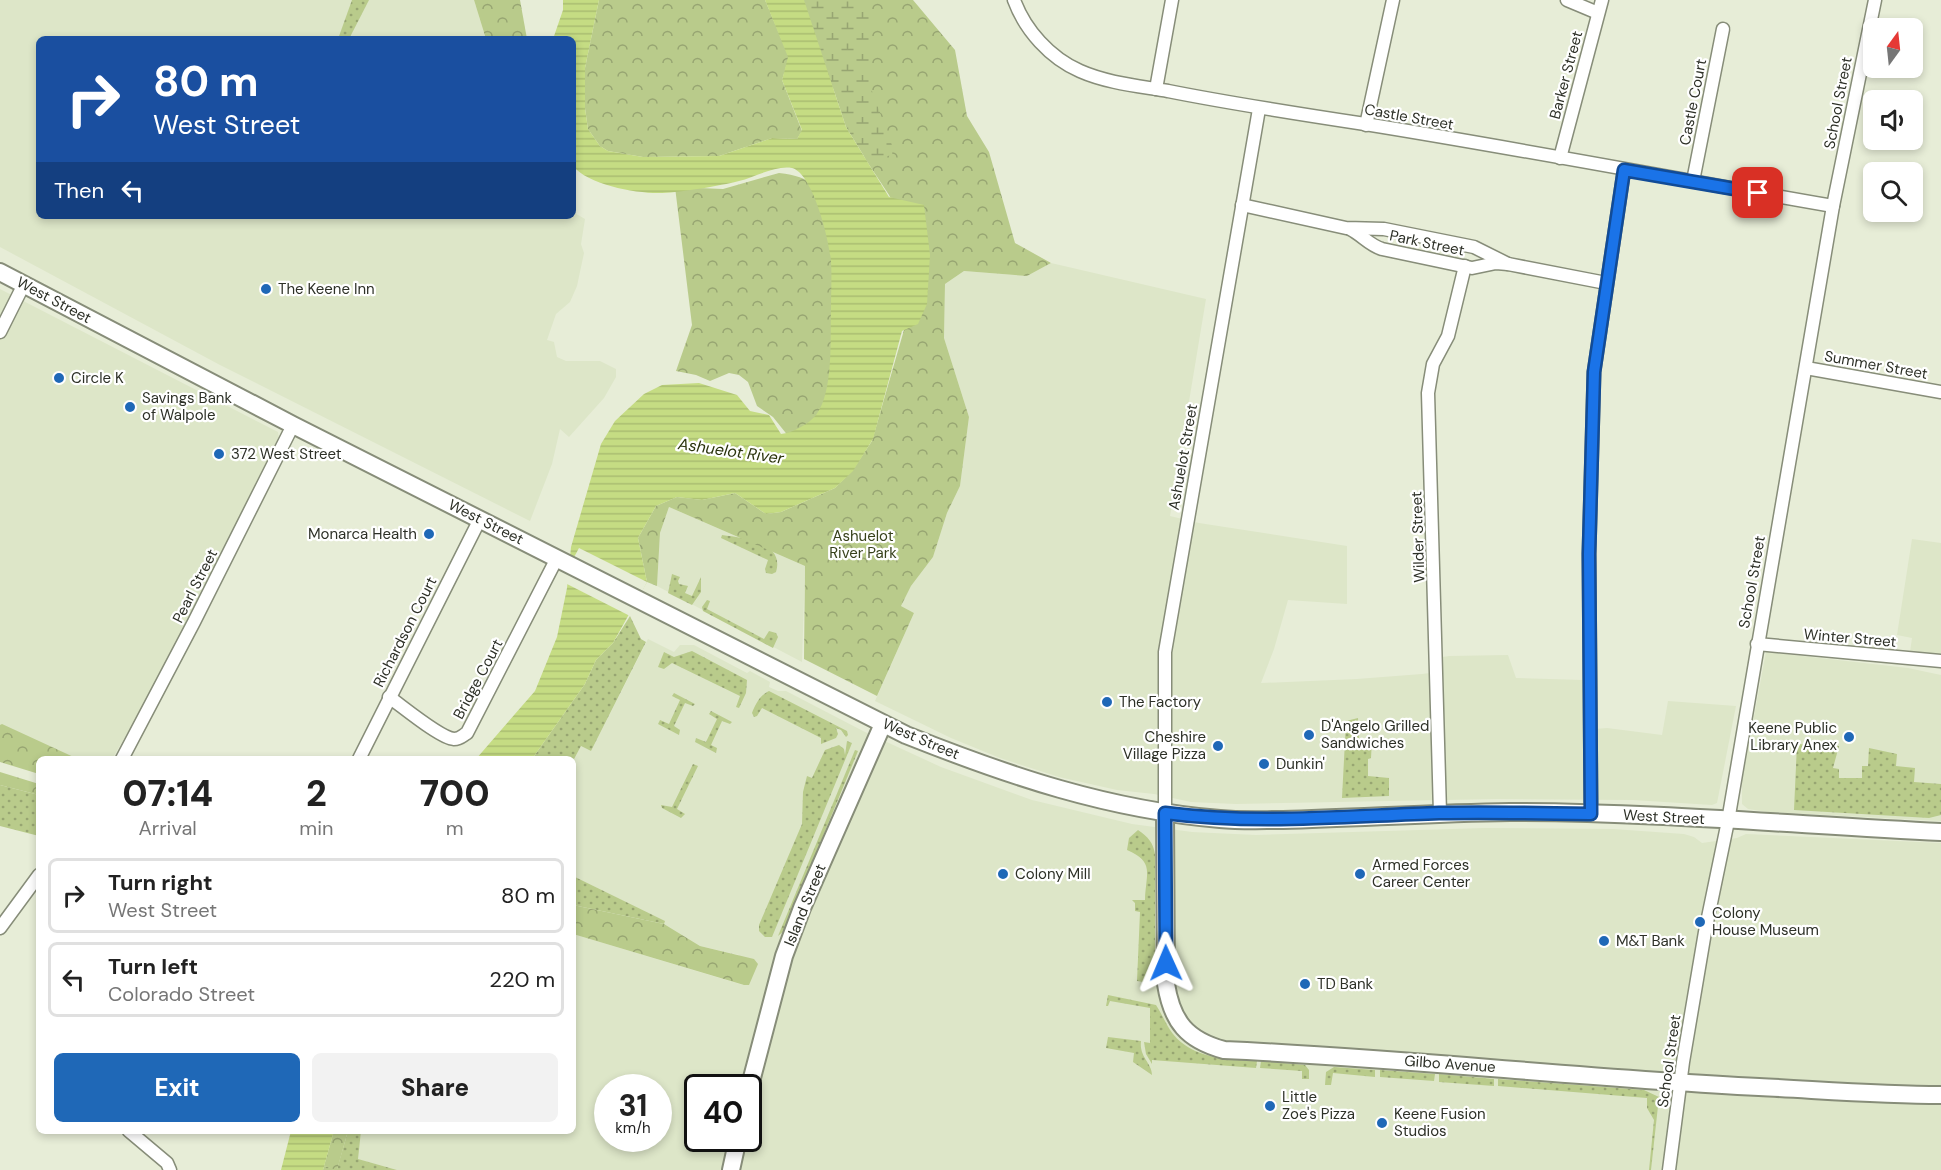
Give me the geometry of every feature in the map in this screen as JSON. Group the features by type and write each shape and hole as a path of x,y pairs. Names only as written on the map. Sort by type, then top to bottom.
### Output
{"street":[{"name":"Castle Street","path":"1014,0 1019,15 1027,27 1049,51 1069,66 1099,78 1259,109 1366,124 1833,206"},
{"path":"1156,89 1172,0"},
{"path":"1366,124 1393,0"},
{"path":"1567,0 1599,13"},
{"name":"Barker Street","path":"1560,158 1602,0"},
{"name":"School Street","path":"1669,1170 1704,932 1728,821 1833,206 1875,0"},
{"name":"Castle Court","path":"1693,181 1723,29"},
{"name":"Ashuelot Street","path":"1165,813 1165,652 1259,109"},
{"path":"1591,814 1589,554 1594,372 1624,170"},
{"name":"Park Street","path":"1242,205 1346,228 1357,232 1372,246 1465,266 1508,264 1606,283"},
{"name":"Park Street","path":"1346,228 1384,229 1474,247 1508,264"},
{"name":"Wilder Street","path":"1440,813 1428,393 1433,364 1448,336 1465,266"},
{"name":"West Street","path":"0,272 293,425 883,723 950,752 1050,788 1098,801 1165,813 1223,819 1335,819 1440,813 1591,814 1941,832"},
{"path":"0,332 24,284"},
{"name":"Summer Street","path":"1806,368 1941,392"},
{"name":"Pearl Street","path":"124,756 293,425"},
{"name":"Richardson Court","path":"360,756 480,519"},
{"name":"Bridge Court","path":"389,697 452,739 460,738 467,733 495,679 563,561"},
{"name":"Winter Street","path":"1757,644 1941,661"},
{"name":"Island Street","path":"753,1074 784,956 802,908 883,723"},
{"name":"Gilbo Avenue","path":"1165,813 1166,984 1173,1012 1179,1023 1198,1041 1224,1050 1503,1068 1680,1083 1889,1095 1941,1095"},
{"path":"0,928 36,878"},
{"path":"133,1134 167,1163 170,1170"},
{"path":"731,1170 735,1152"}],"shaded area":[{"path":"0,0 474,0 485,36 36,36 36,219 576,219 576,214 585,219 581,244 584,253 577,286 570,302 556,314 547,340 554,342 557,357 566,361 600,361 616,369 616,377 604,398 569,437 560,429 552,464 530,521 220,365 0,247"},
{"path":"1051,263 1206,299 1170,516 1199,523 1347,546 1347,604 1288,600 1274,649 1261,683 1422,674 1430,673 1430,659 1449,656 1508,655 1516,678 1583,680 1584,730 1607,728 1662,735 1668,701 1736,706 1717,803 1712,805 1633,800 1497,799 1236,804 1191,802 1154,794 1117,790 1059,777 1000,758 951,738 875,701 914,613 901,606 911,586 933,557 947,513 960,486 969,417 944,338 945,284 964,271 1027,276"},
{"path":"0,289 278,432 279,439 141,710 114,756 71,756 0,725"},
{"path":"669,507 805,566 802,662 657,586 660,533"},
{"path":"1912,539 1941,543 1941,655 1910,652 1912,638 1897,635"},
{"path":"648,639 674,652 680,645 694,645 747,673 750,671 770,682 769,687 778,691 786,691 865,732 941,767 1032,800 1132,824 1192,832 1256,835 1485,828 1613,829 1684,834 1702,843 1737,838 1746,834 1941,843 1941,1170 397,1170 357,1159 361,1134 576,1134 576,935 743,985 739,955 700,946 664,924 664,921 576,877 576,756 581,746 591,751"},
{"path":"1766,652 1908,668 1941,675 1941,821 1768,812 1748,809 1742,804 1742,781"}],"green space":[{"path":"352,0 369,0 351,36 339,36"},
{"path":"474,0 520,0 526,36 485,36"},
{"path":"599,0 765,0 789,57 782,80 802,131 797,139 772,138 719,156 643,157 608,151 600,146 588,129 585,108 585,68"},
{"name":"Ashuelot River Park","path":"793,0 913,0 955,50 967,116 989,152 1015,243 1051,263 1027,276 964,271 945,284 944,338 969,417 960,486 947,513 933,557 911,586 901,606 914,613 877,696 804,659 805,566 669,507 660,533 657,586 647,582 638,538 656,506 677,497 702,500 735,493 766,514 781,512 835,488 852,471 872,441 906,323 911,241 889,195 866,160"},
{"path":"804,0 870,0 869,83 893,148 892,155 867,161 846,127"},
{"path":"779,173 800,177 813,185 835,212 831,412 789,437 773,417 757,406 748,382 739,375 729,373 710,381 696,375 676,371 692,325 675,187 723,189"},
{"path":"722,535 751,540 769,548 777,562 776,572 766,573 768,560 721,538"},
{"path":"672,574 680,577 679,584 688,586 685,593 692,596 701,577 701,592 692,605 668,593"},
{"path":"707,600 710,601 707,609 764,639 769,631 776,633 778,637 773,648 703,611 702,607"},
{"path":"630,616 641,639 646,642 591,751 581,746 576,756 534,756 585,684 596,660 613,643"},
{"path":"692,651 747,680 746,693 739,708 736,707 740,696 672,663 664,669 658,667 664,652 674,657"},
{"path":"769,691 847,731 848,735 846,737 841,730 836,728 838,734 836,738 821,744 821,738 762,708 754,717 752,713 756,704"},
{"path":"674,693 695,704 693,706 685,703 674,726 680,730 679,735 658,724 660,720 669,724 680,700 672,696"},
{"path":"711,711 732,722 730,724 722,721 711,745 717,748 716,753 695,742 696,738 706,742 717,719 709,714"},
{"path":"1358,718 1359,738 1372,740 1371,758 1368,759 1368,776 1389,778 1389,796 1342,798 1346,721"},
{"path":"0,725 71,756 36,756 36,773 0,762"},
{"path":"847,741 852,743 772,937 765,937 759,931 759,925 802,824 803,792 807,776 812,778 825,750 839,745 844,749 845,755"},
{"path":"1797,744 1839,746 1833,768 1839,769 1839,778 1862,778 1862,766 1868,766 1869,748 1897,754 1896,766 1915,768 1914,782 1941,784 1941,815 1929,818 1794,810"},
{"path":"855,750 858,751 784,931 778,936"},
{"path":"693,764 698,766 677,809 685,814 681,818 662,808 661,805 672,807"},
{"path":"0,772 36,783 36,794 0,785"},
{"path":"0,785 36,794 36,835 0,826"},
{"path":"1138,830 1150,840 1155,854 1155,984 1137,981 1140,912 1135,911 1135,903 1132,900 1145,900 1147,869 1142,859 1127,850 1129,838"},
{"path":"576,877 665,921 664,924 576,906"},
{"path":"576,906 664,924 700,946 754,959 758,964 749,985 576,935"},
{"path":"1108,995 1156,1005 1173,1034 1190,1048 1211,1056 1257,1061 1256,1068 1152,1060 1152,1064 1146,1054 1144,1042 1150,1043 1150,1008 1110,1001 1106,1006"},
{"path":"1108,1037 1141,1041 1142,1051 1152,1075 1133,1062 1134,1053 1106,1048"},
{"path":"1261,1061 1305,1065 1309,1070 1309,1079 1302,1079 1302,1071 1260,1068"},
{"path":"1334,1067 1375,1070 1375,1077 1333,1073 1331,1085 1325,1085 1326,1072"},
{"path":"1380,1070 1435,1074 1434,1081 1380,1077"},
{"path":"1439,1074 1494,1079 1494,1086 1439,1082"},
{"path":"1498,1079 1644,1090 1659,1097 1651,1170 1649,1170 1654,1120 1647,1108 1647,1098 1498,1086"},
{"path":"333,1134 347,1134 337,1170 324,1166"},
{"path":"347,1134 361,1134 358,1159 397,1170 323,1170 324,1166 337,1169"}],"water":[{"name":"Ashuelot River","path":"563,0 599,0 585,68 585,108 588,129 600,146 608,151 643,157 719,156 772,138 797,139 802,130 782,80 788,57 765,0 804,0 846,127 889,197 924,205 930,255 927,304 918,324 902,331 873,439 853,471 835,488 781,512 766,514 735,493 702,500 677,497 656,506 638,538 647,582 613,643 596,660 585,684 534,756 479,756 535,691 557,637 567,588 571,547 601,444 615,421 644,394 662,385 699,383 737,395 750,411 769,415 781,434 805,425 816,415 826,393 828,378 831,348 831,262 824,225 807,182 800,173 792,168 786,168 721,185 652,193 614,187 580,173 576,169 576,36 554,36 563,10"},
{"path":"290,1134 333,1134 323,1170 281,1170"}],"pier":[{"path":"579,548 647,582 630,616 565,583 565,574"}],"place":[{"name":"The Keene Inn","path":"266,289"},
{"name":"Circle K","path":"59,378"},
{"name":"Savings Bank of Walpole","path":"130,407"},
{"name":"372 West Street","path":"219,454"},
{"name":"Monarca Health","path":"429,534"},
{"name":"The Factory","path":"1107,702"},
{"name":"D'Angelo Grilled Sandwiches","path":"1309,735"},
{"name":"Keene Public Library Anex","path":"1849,737"},
{"name":"Cheshire Village Pizza","path":"1218,746"},
{"name":"Dunkin'","path":"1264,764"},
{"name":"Colony Mill","path":"1003,874"},
{"name":"Armed Forces Career Center","path":"1360,874"},
{"name":"Colony House Museum","path":"1700,922"},
{"name":"M&T Bank","path":"1604,941"},
{"name":"TD Bank","path":"1305,984"},
{"name":"Little Zoe's Pizza","path":"1270,1106"},
{"name":"Keene Fusion Studios","path":"1382,1123"}],"route":[{"path":"1166,963 1165,813 1258,820 1335,819 1440,813 1591,814 1589,554 1594,372 1624,170 1758,193"}]}
